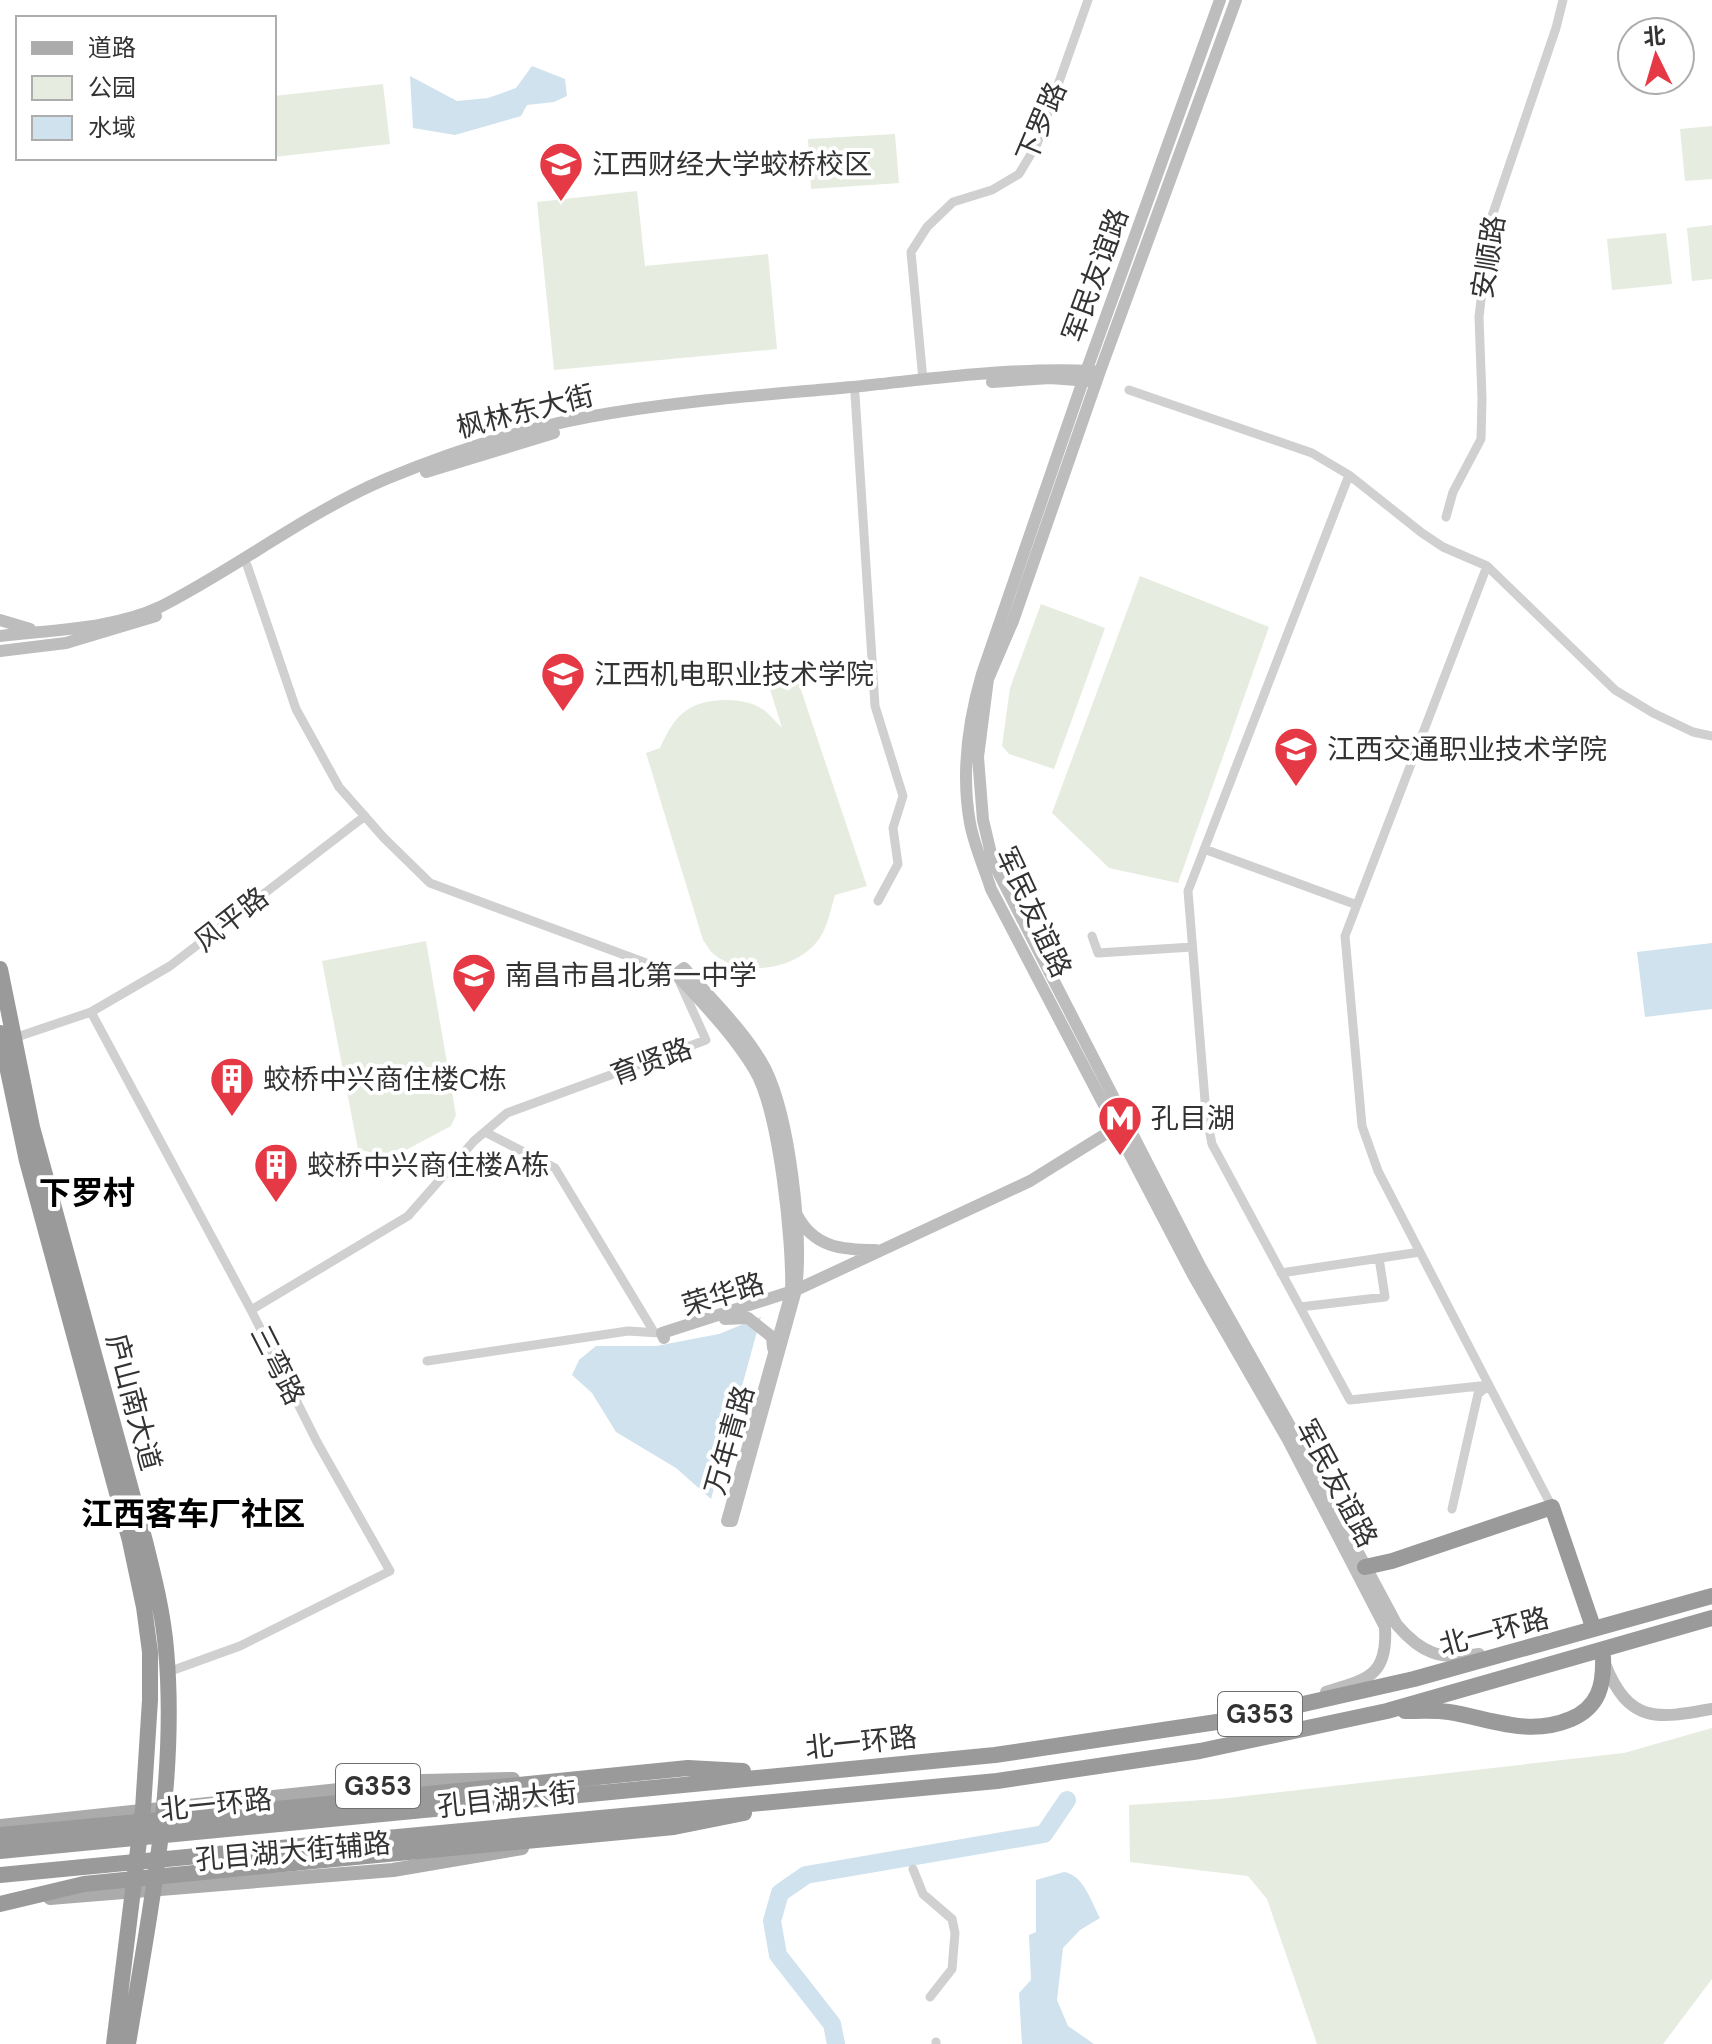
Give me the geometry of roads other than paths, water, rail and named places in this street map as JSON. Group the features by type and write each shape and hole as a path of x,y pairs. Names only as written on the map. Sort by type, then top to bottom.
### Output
{"highway":[{"name":"庐山南大道","path":"0,969 27,1161 130,1541 150,1652 143,1809 114,2044"},
{"name":"庐山南大道","path":"7,1036 160,1605 169,1696 164,1807 128,2044"},
{"path":"1360,1568 1407,1556 1552,1507 1591,1621"},
{"name":"北一环路","path":"0,1851 319,1813 995,1755 1237,1719 1367,1691 1712,1596"},
{"name":"北一环路","path":"828,1796 997,1781 1200,1751 1387,1711 1712,1618"},
{"path":"1387,1711 1446,1712 1525,1728 1548,1727 1583,1713 1595,1701 1602,1687 1603,1657"},
{"name":"G353","path":"613,1777 688,1768 797,1774"},
{"path":"0,1835 319,1813 613,1777"},
{"name":"G353","path":"598,1835 674,1827 828,1796"},
{"name":"孔目湖大街","path":"0,1875 323,1852 828,1796"},
{"path":"0,1903 84,1884 323,1852 598,1835"}],"main road":[{"name":"孔目湖大街辅路","path":"0,1826 423,1781 613,1777"},
{"name":"孔目湖大街辅路","path":"0,1903 393,1870 598,1835"}],"street":[{"name":"下罗路","path":"923,380 911,252 927,227 953,202 992,190 1019,174 1037,144 1088,0"},
{"name":"军民友谊路","path":"1091,376 1220,0"},
{"name":"军民友谊路","path":"1236,0 1091,376 982,674 971,711 966,762 970,823 991,889 1295,1435 1360,1568"},
{"name":"安顺路","path":"1446,517 1453,492 1481,439 1479,317 1490,222 1563,0"},
{"name":"枫林东大街","path":"0,636 101,624 158,608 334,505 411,469 508,435 588,417 731,399 1053,369 1091,376"},
{"name":"枫林东大街","path":"0,651 81,639 162,614 387,486 508,445 588,424 731,404 1091,376"},
{"path":"1129,390 1312,453 1349,475 1443,547 1487,566 1615,690 1693,732 1712,736"},
{"path":"855,394 875,706 903,796 893,828 898,864 878,901"},
{"path":"1349,475 1188,891 1206,1113 1212,1144 1350,1400 1489,1385"},
{"path":"247,565 296,709 339,787 430,883 676,974"},
{"path":"1487,566 1345,936 1362,1126 1378,1171 1552,1507"},
{"path":"0,620 40,631"},
{"path":"0,663 22,649"},
{"name":"风平路","path":"91,1012 170,966 365,816"},
{"path":"1204,849 1357,905"},
{"path":"1092,936 1098,953 1192,947"},
{"name":"万年青路","path":"795,1210 784,1131 765,1068 735,1026 684,968 676,974 728,1032 756,1071 772,1118 778,1148 791,1261 793,1295 727,1521 732,1521 793,1295 800,1259 795,1210"},
{"name":"育贤路","path":"251,1310 408,1216 485,1132 507,1113 706,1040 676,974"},
{"path":"7,1036 91,1012"},
{"name":"三弯路","path":"91,1012 251,1310 317,1442 390,1571 240,1646 168,1672"},
{"name":"荣华路","path":"658,1333 793,1295 1030,1181 1122,1128"},
{"name":"荣华路","path":"658,1333 664,1338 793,1295 1034,1186 1122,1128"},
{"path":"485,1132 555,1168 658,1333"},
{"path":"795,1210 804,1228 828,1246 845,1250 884,1249"},
{"path":"1281,1273 1420,1252"},
{"path":"1300,1307 1385,1297 1379,1258"},
{"path":"725,1319 748,1318 763,1328 772,1337 773,1355"},
{"path":"427,1361 628,1331 658,1333"},
{"path":"1452,1509 1478,1394 1489,1385"},
{"path":"1360,1568 1397,1625 1424,1651 1463,1657 1567,1638"},
{"path":"1237,1719 1359,1682 1377,1670 1383,1661 1386,1646 1385,1627 1360,1568"},
{"path":"1603,1657 1612,1680 1634,1708 1642,1713 1666,1716 1712,1709"},
{"path":"913,1869 923,1894 952,1919 955,1933 952,1969 930,1997"}],"water":[{"path":"532,66 565,79 567,96 554,102 527,105 521,116 455,135 413,128 410,76 457,101 488,98 516,88"},
{"path":"1712,943 1712,1009 1645,1017 1637,952"},
{"path":"761,1317 711,1499 676,1468 616,1432 592,1393 572,1375 579,1360 596,1346 656,1346 719,1334"},
{"path":"1064,1872 1082,1884 1100,1918 1080,1930 1063,1948 1057,2000 1068,2026 1094,2044 1022,2044 1019,1993 1031,1980 1029,1935 1036,1932 1036,1880"}],"waterway":[{"path":"836,2044 832,2024 778,1955 772,1921 780,1893 806,1875 1044,1834 1067,1800"}],"place":[{"name":"江西财经大学蛟桥校区","path":"561,203"},
{"name":"江西机电职业技术学院","path":"563,713"},
{"name":"江西交通职业技术学院","path":"1296,788"},
{"name":"南昌市昌北第一中学","path":"474,1014"},
{"name":"蛟桥中兴商住楼C栋","path":"232,1118"},
{"name":"孔目湖","path":"1120,1157"},
{"name":"蛟桥中兴商住楼A栋","path":"276,1204"}],"district":[{"name":"下罗村","path":"87,1193"},
{"name":"江西客车厂社区","path":"193,1514"}]}
